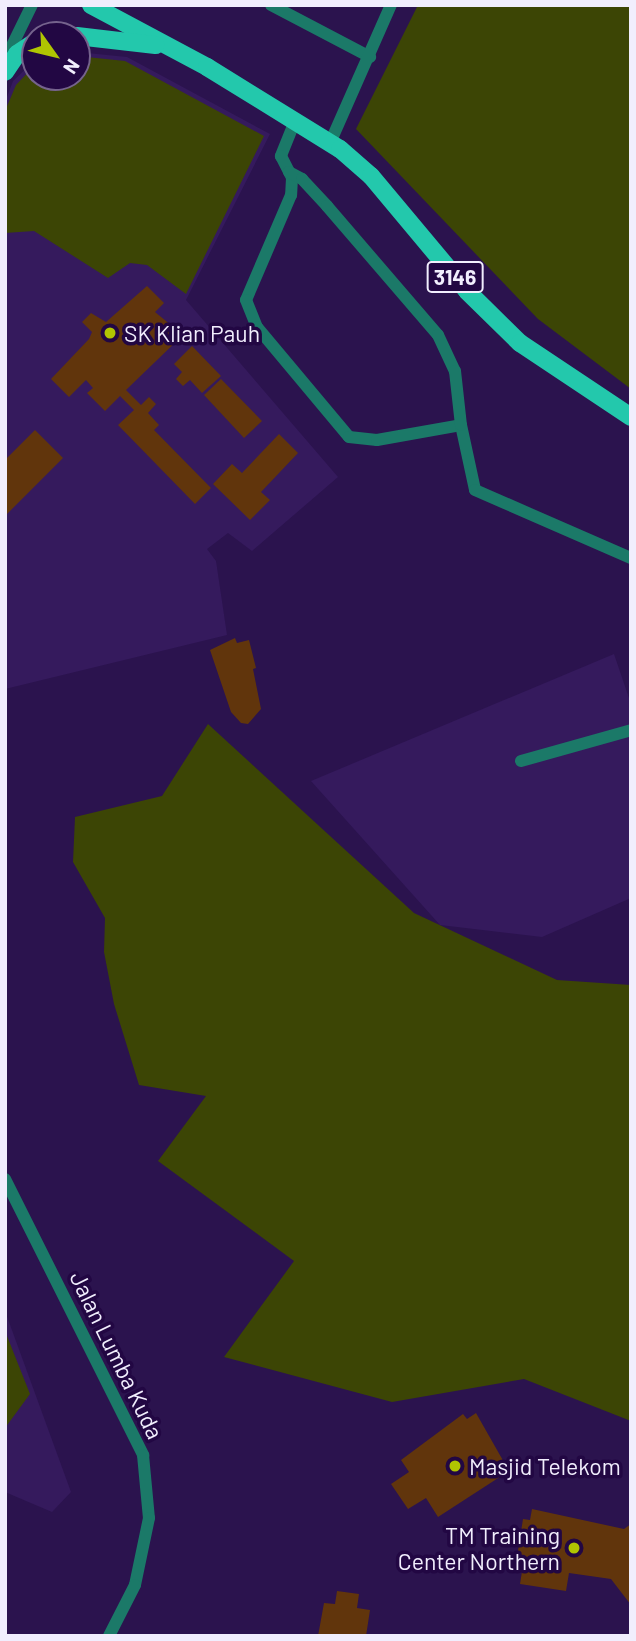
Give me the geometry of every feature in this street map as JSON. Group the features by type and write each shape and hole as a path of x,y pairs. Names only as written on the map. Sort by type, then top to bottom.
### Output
{"main road":[{"name":"3146","path":"91,5 172,48 330,143 371,176 467,291 520,343 631,418"},
{"path":"113,5 126,23"},
{"path":"91,38 172,48"},
{"path":"5,72 21,51"}],"street":[{"path":"5,60 32,5"},
{"path":"271,5 370,57"},
{"path":"330,143 391,5"},
{"path":"295,121 281,149 292,186 287,209 246,300 257,327 349,437 377,440 461,425"},
{"path":"289,172 327,206 438,335 455,371 461,425 475,489 631,558"},
{"path":"522,761 631,730"},
{"name":"Jalan Lumba Kuda","path":"5,1179 143,1455 149,1518 135,1585 109,1636"}],"shaded area":[{"name":"SK Klian Pauh","path":"91,53 127,57 270,134 186,300 338,477 252,551 228,533 207,549 216,561 227,635 5,689 5,102 13,81 21,73 21,91 91,91"},
{"path":"614,654 631,704 631,898 542,937 440,925 311,781"},
{"path":"5,1311 71,1492 52,1512 5,1492"}],"green space":[{"path":"418,5 631,5 631,389 538,319 356,129"},
{"path":"91,57 125,61 264,136 186,294 147,265 130,263 108,278 34,231 5,233 5,111 21,80 21,91 91,91"},
{"path":"208,724 414,913 557,980 631,985 631,1421 524,1379 392,1402 224,1357 294,1261 158,1161 206,1096 139,1085 114,1004 104,952 105,918 73,862 75,817 162,796"},
{"path":"5,1331 30,1394 5,1428"}],"building":[{"path":"147,286 164,303 155,312 183,335 126,390 141,405 149,397 156,404 148,413 159,425 154,430 211,488 195,504 118,425 134,410 120,396 105,411 87,393 93,388 86,380 69,397 51,379 89,339 92,332 82,322 91,313 106,322"},
{"path":"192,346 221,376 202,393 190,380 183,386 176,379 182,372 174,364"},
{"path":"221,379 262,421 244,438 204,395"},
{"path":"35,430 63,458 5,516 5,460"},
{"path":"279,434 298,453 261,492 270,500 250,520 213,484 232,464 242,473"},
{"path":"235,638 237,643 249,640 256,668 253,669 261,709 248,724 241,723 231,712 210,650"},
{"name":"Masjid Telekom","path":"476,1413 509,1471 438,1517 426,1498 408,1509 391,1484 409,1472 401,1460 463,1414 467,1419"},
{"path":"532,1509 624,1529 631,1524 631,1605 611,1579 569,1573 566,1591 520,1584 524,1559 517,1557 523,1519 530,1520"},
{"path":"337,1591 359,1594 357,1608 370,1610 366,1636 318,1636 324,1603 335,1604"}],"place":[{"name":"SK Klian Pauh","path":"110,333"},
{"name":"Masjid Telekom","path":"455,1466"},
{"name":"TM Training Center Northern","path":"574,1548"}]}
